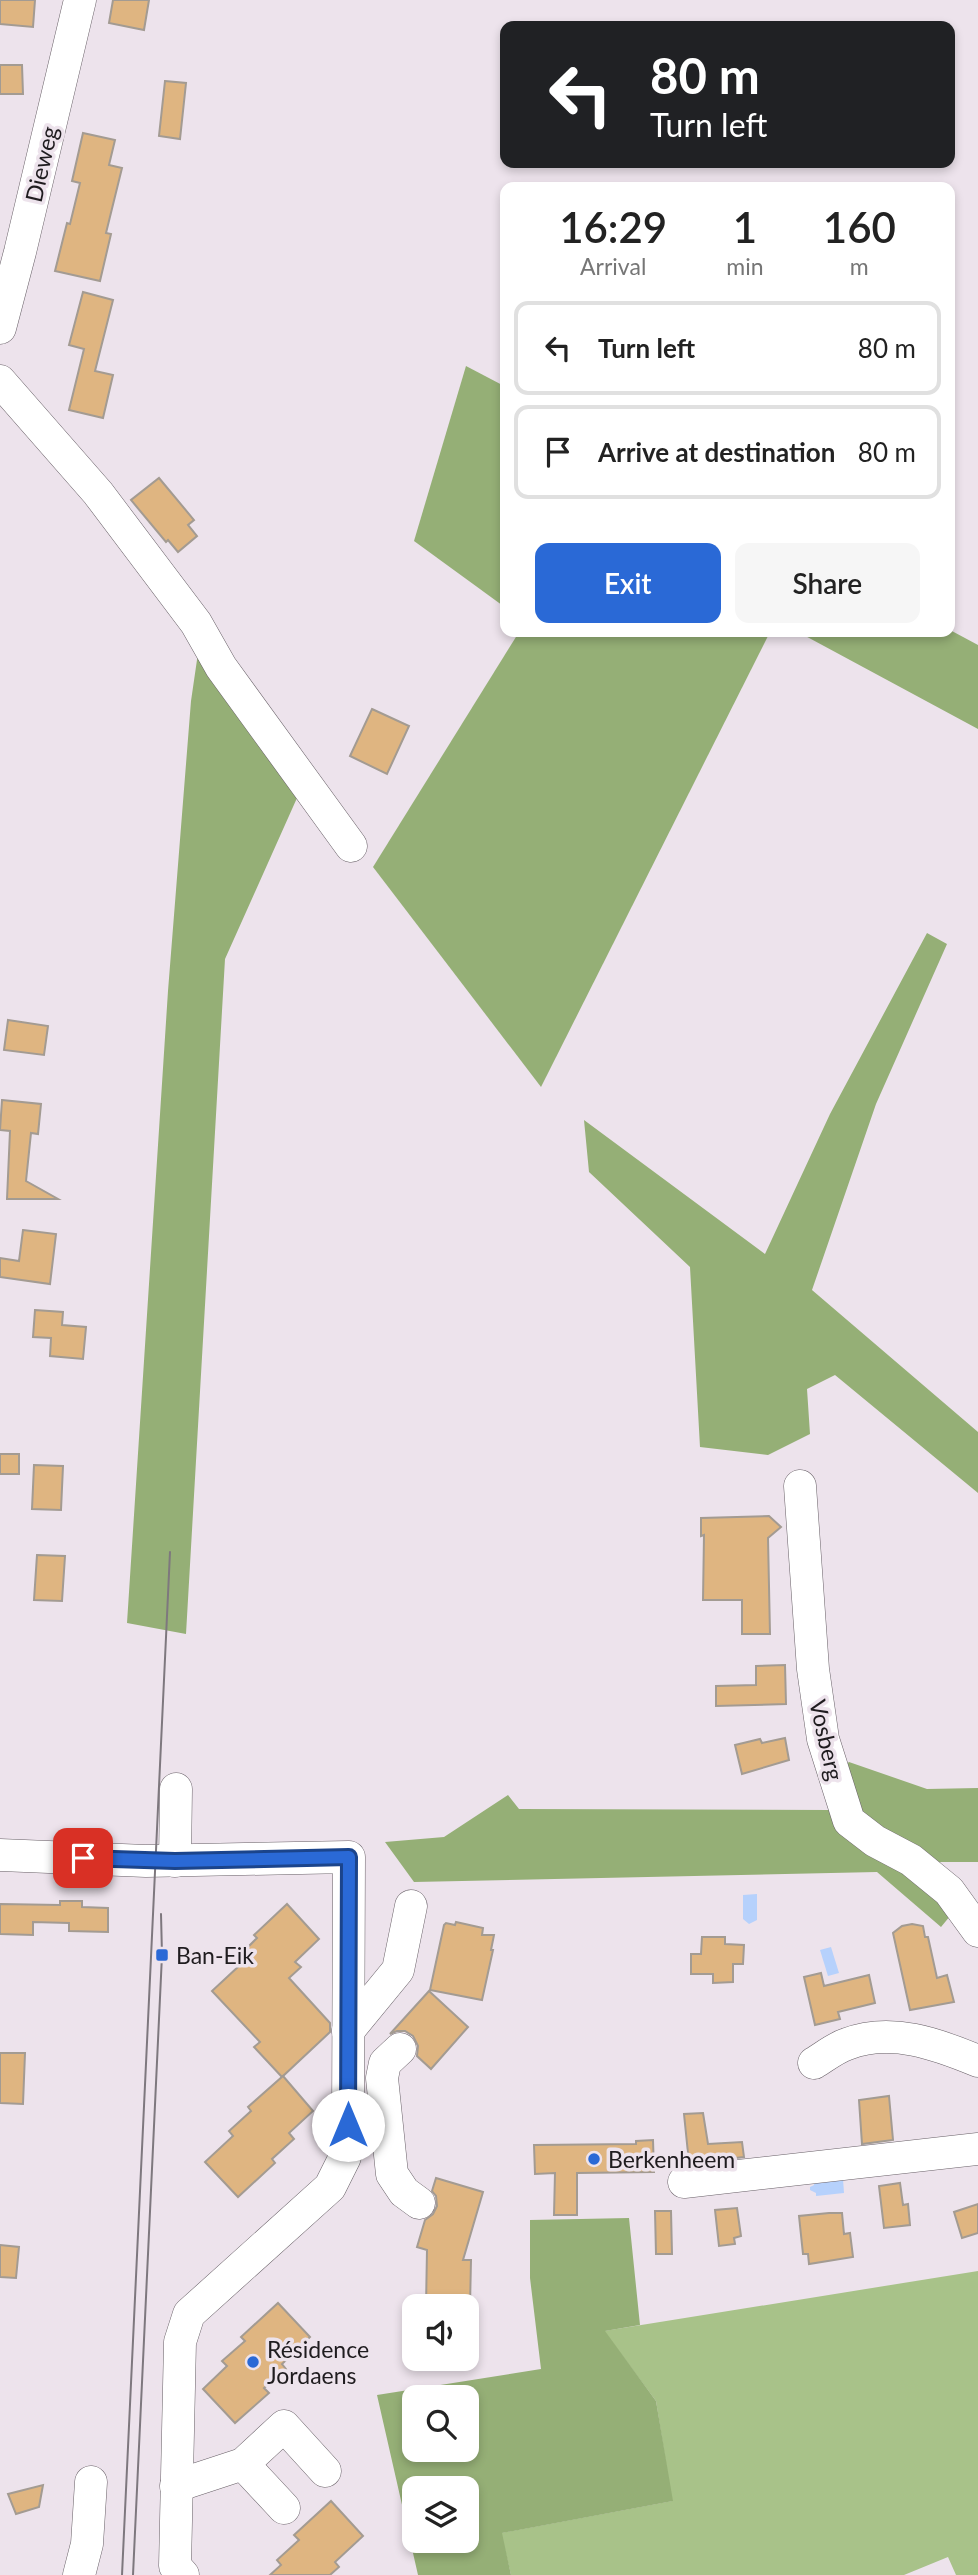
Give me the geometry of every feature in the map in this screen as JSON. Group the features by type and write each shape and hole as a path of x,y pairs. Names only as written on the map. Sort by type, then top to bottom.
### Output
{"street":[{"name":"Dieweg","path":"0,328 80,0"},
{"path":"0,381 106,504 195,624 221,667 351,846"},
{"name":"Vosberg","path":"800,1486 813,1669 823,1739 849,1821 875,1841 911,1860 949,1891 978,1931"},
{"path":"175,1861 176,1789"},
{"path":"0,1855 175,1861 349,1857 348,2125 345,2157 330,2187 188,2314 180,2342 176,2486 176,2566 183,2575"},
{"path":"348,2031 398,1970 411,1906"},
{"path":"814,2063 844,2045 874,2037 903,2038 948,2048 978,2061"},
{"path":"400,2049 385,2063 382,2078 392,2174 404,2192 419,2203"},
{"path":"348,2125 387,2123"},
{"path":"684,2182 978,2149"},
{"path":"176,2486 243,2464 284,2426 325,2471"},
{"path":"243,2464 284,2508"},
{"path":"79,2575 86,2544 91,2482"}],"green space":[{"path":"466,366 500,384 500,604 414,541"},
{"path":"955,633 978,645 978,729 807,637 955,637"},
{"path":"516,637 767,637 541,1087 373,867"},
{"path":"198,653 301,789 225,959 186,1634 127,1623 168,991 191,701"},
{"path":"927,933 947,944 876,1104 812,1290 978,1432 978,1493 835,1375 807,1389 810,1434 768,1455 700,1447 690,1267 589,1172 584,1120 765,1254 830,1114"},
{"path":"849,1762 927,1789 978,1788 978,1862 940,1862 960,1904 941,1927 877,1872 414,1882 385,1842 444,1837 508,1795 519,1809 829,1810 832,1776"},
{"path":"629,2218 640,2325 605,2331 656,2401 673,2501 502,2533 511,2575 418,2575 413,2553 479,2553 479,2476 402,2476 402,2505 377,2395 402,2391 402,2462 479,2462 479,2385 440,2385 541,2369 530,2278 530,2220"},
{"path":"978,2271 978,2575 956,2575 948,2557 904,2575 511,2575 501,2533 672,2501 656,2401 604,2331"}],"water":[{"path":"757,1894 757,1920 749,1924 743,1919 743,1895"},
{"path":"831,1947 839,1973 828,1976 820,1950"},
{"path":"843,2179 844,2193 816,2196 816,2193 810,2190 813,2182"}],"building":[{"path":"0,0 35,0 33,27 0,24"},
{"path":"113,0 149,0 144,30 109,23"},
{"path":"0,65 22,65 23,94 0,94"},
{"path":"165,81 186,83 180,139 159,136"},
{"path":"83,133 115,140 109,165 122,168 106,233 111,234 100,281 55,271 80,183 72,181"},
{"path":"83,292 113,300 95,371 113,375 103,418 69,410 84,349 69,345"},
{"path":"159,478 194,520 188,525 197,536 178,552 168,540 166,542 131,500"},
{"path":"372,709 409,726 387,774 350,756"},
{"path":"8,1020 48,1026 44,1055 4,1050"},
{"path":"2,1100 41,1104 38,1134 31,1133 26,1181 58,1199 7,1199 10,1131 0,1130"},
{"path":"23,1230 56,1234 50,1284 0,1277 0,1258 19,1261"},
{"path":"35,1310 63,1312 62,1325 86,1327 83,1359 50,1356 51,1338 33,1337"},
{"path":"0,1454 19,1454 19,1474 0,1474"},
{"path":"34,1465 63,1466 61,1510 32,1509"},
{"path":"769,1516 781,1527 768,1538 770,1634 742,1634 742,1600 703,1600 704,1535 701,1536 701,1518"},
{"path":"37,1555 65,1556 62,1601 34,1600"},
{"path":"785,1665 786,1704 716,1706 716,1686 756,1685 756,1666"},
{"path":"785,1738 789,1760 742,1774 735,1745 760,1739 762,1743"},
{"path":"60,1901 82,1901 82,1907 108,1908 108,1932 69,1931 69,1923 33,1922 33,1935 0,1934 0,1904 60,1905"},
{"path":"287,1904 319,1939 295,1962 301,1967 289,1978 330,2023 330,2032 282,2077 254,2047 260,2042 212,1991 240,1965 236,1959 257,1938 254,1935"},
{"path":"456,1922 483,1928 482,1935 494,1935 482,2000 430,1990 444,1925 455,1925"},
{"path":"902,1926 923,1926 937,1978 947,1975 954,2002 910,2010 893,1933"},
{"path":"702,1937 725,1937 725,1944 744,1945 743,1964 733,1964 733,1982 713,1983 713,1974 691,1974 691,1954 701,1954"},
{"path":"821,1973 824,1986 869,1975 875,2003 838,2012 840,2019 815,2025 804,1977"},
{"path":"429,1991 468,2027 431,2069 417,2056 418,2046 413,2036 405,2031 390,2034"},
{"path":"0,2053 25,2053 23,2104 0,2103"},
{"path":"283,2076 313,2111 289,2133 294,2139 272,2159 275,2163 238,2197 205,2162 233,2136 229,2131 251,2111 248,2107"},
{"path":"889,2096 893,2140 862,2144 859,2100"},
{"path":"703,2113 708,2144 742,2142 744,2157 689,2163 684,2114"},
{"name":"Berkenheem","path":"653,2140 654,2172 577,2173 577,2215 554,2215 555,2173 535,2174 534,2145 636,2144 636,2141"},
{"path":"436,2178 483,2192 463,2260 471,2260 470,2294 426,2294 427,2250 417,2247 425,2220 433,2214 437,2206 436,2196 432,2191"},
{"path":"900,2183 903,2205 908,2204 910,2225 884,2228 879,2186"},
{"path":"978,2204 978,2233 962,2238 954,2212"},
{"path":"737,2208 741,2236 734,2238 735,2244 719,2246 715,2210"},
{"path":"655,2211 671,2211 672,2254 656,2254"},
{"path":"842,2213 844,2234 850,2233 853,2257 809,2264 808,2254 803,2254 799,2216"},
{"path":"0,2245 19,2247 16,2278 0,2277"},
{"name":"Résidence Jordaens","path":"278,2303 310,2337 282,2364 286,2369 264,2388 269,2393 235,2423 203,2389 227,2366 222,2361 245,2341 241,2337"},
{"path":"43,2485 39,2507 16,2514 8,2494"},
{"path":"331,2501 363,2536 335,2562 339,2567 330,2575 270,2575 281,2565 277,2560 299,2540 294,2535"}],"tram line":[{"path":"122,2575 170,1552"},
{"path":"133,2575 162,1955 161,1914"}],"place":[{"name":"Ban-Eik","path":"162,1955"},
{"name":"Berkenheem","path":"594,2159"},
{"name":"Résidence Jordaens","path":"253,2362"}],"route":[{"path":"83,1858 175,1861 349,1857 348,2125"}]}
